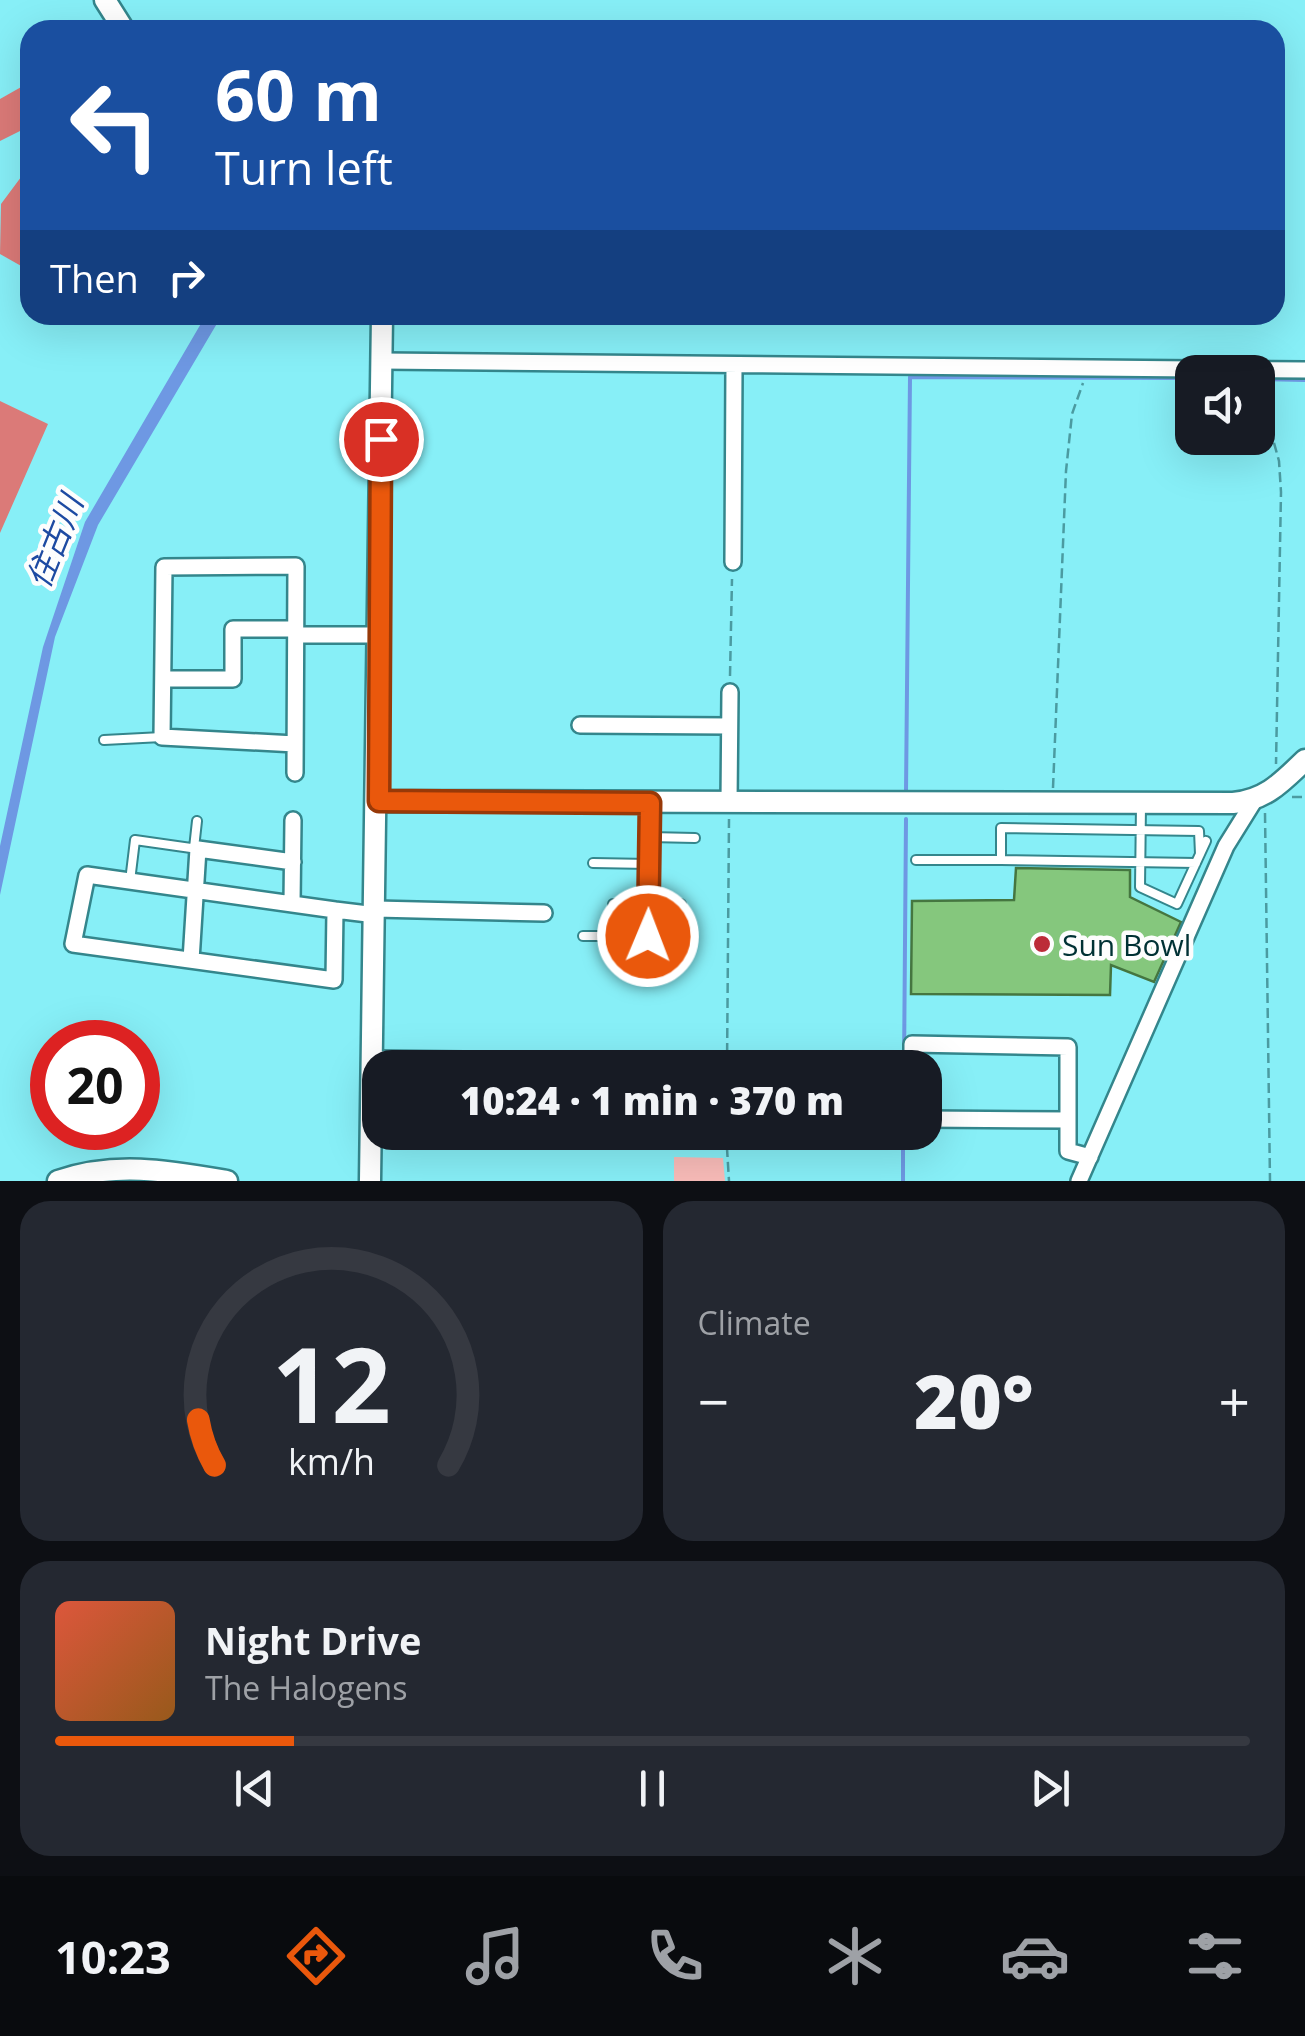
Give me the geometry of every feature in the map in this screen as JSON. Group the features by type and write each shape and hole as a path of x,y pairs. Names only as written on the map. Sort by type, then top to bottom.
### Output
{"street":[{"path":"373,1050 382,325"},
{"path":"382,361 1305,370"},
{"path":"733,562 734,364"},
{"path":"295,744 162,737 164,566 296,566 295,773"},
{"path":"163,680 233,680 233,629 379,635"},
{"path":"729,804 730,692"},
{"path":"580,725 730,726"},
{"path":"379,801 1141,805 1254,801 1276,789 1305,760"},
{"path":"1079,1181 1226,846 1254,801"},
{"path":"292,903 293,820"},
{"path":"191,960 196,848 292,862"},
{"path":"336,910 334,980 73,944 88,875 336,910 544,913"},
{"path":"912,1050 912,1044 1068,1047 1068,1152 1090,1156"},
{"path":"942,1118 1067,1120"},
{"path":"370,1181 371,1150"},
{"path":"58,1181 85,1172 124,1167 227,1181"}],"lane":[{"path":"104,740 162,737"},
{"path":"583,936 648,936 650,803"},
{"path":"1141,805 1140,887 1177,904 1206,840"},
{"path":"130,881 135,840 196,848 197,820"},
{"path":"1001,860 1002,828 1199,831 1198,859"},
{"path":"649,837 696,838"},
{"path":"916,860 1140,863 1198,859"},
{"path":"593,863 649,864"},
{"path":"613,904 682,904"}],"path":[{"path":"1052,804 1066,471 1072,414 1084,380"},
{"path":"1275,446 1281,492 1276,789"},
{"path":"730,692 733,562"},
{"path":"1254,801 1266,815 1270,1181"},
{"path":"727,1050 729,804"},
{"path":"727,1150 729,1181"}],"shaded area":[{"path":"20,88 20,131 0,141 0,99"},
{"path":"20,178 20,265 0,254 1,204"},
{"path":"0,401 48,424 0,533"},
{"path":"674,1157 723,1158 725,1181 674,1181"}],"water":[{"path":"200,325 216,325 98,525 55,637 0,895 0,846 43,647 85,522"}],"building":[{"name":"Sun Bowl","path":"1016,868 1130,870 1130,897 1181,922 1154,982 1111,965 1110,995 911,994 912,901 1014,900"}],"waterway":[{"path":"906,792 910,377 1175,378"},
{"path":"1275,379 1305,380"},
{"path":"904,1050 906,819"},
{"path":"903,1150 903,1181"}],"place":[{"name":"Sun Bowl","path":"1042,944"}],"route":[{"path":"381,439 379,801 650,803 648,936"}],"water label":[{"name":"住古川","path":"54,541"}]}
